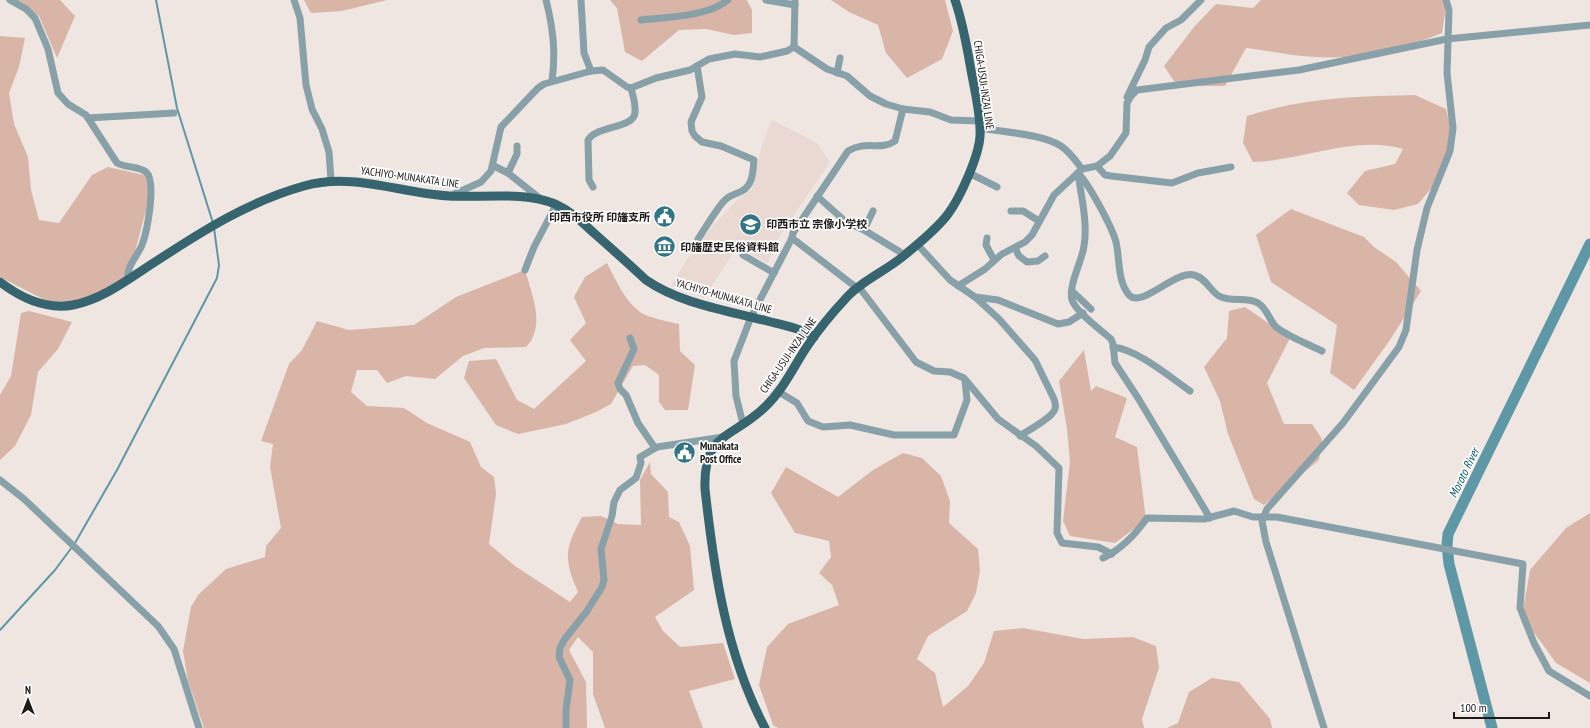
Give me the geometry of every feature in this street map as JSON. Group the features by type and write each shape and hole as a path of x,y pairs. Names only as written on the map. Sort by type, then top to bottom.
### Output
{"main road":[{"name":"CHIGA-USUI-INZAI LINE","path":"766,728 753,703 735,652 719,594 714,564 705,474 710,453 724,437 764,408 779,392 814,337 837,308 858,288 905,255 948,215 969,173 978,147 980,124 963,26 955,0"},
{"name":"YACHIYO-MUNAKATA LINE","path":"0,282 26,299 41,304 71,305 104,294 241,210 265,199 304,186 331,180 350,181 450,196 529,198 543,200 574,215 646,280 658,288 684,299 806,332 814,337"}],"street":[{"path":"10,0 31,12 35,18 48,49 58,92 68,104 82,111 88,118 117,163 146,171 151,179 152,188 144,238 128,272 128,279"},
{"path":"294,0 300,18 306,85 312,109 322,129 328,152 331,180"},
{"path":"546,0 553,35 555,59 552,81"},
{"path":"581,0 584,53 591,71"},
{"path":"641,20 702,11 715,8 728,0"},
{"path":"766,0 795,3 794,47"},
{"path":"958,286 985,269 994,260 1015,248 1032,235 1054,195 1080,171 1097,166 1110,156 1126,133 1128,93 1145,60 1149,47 1166,28 1181,20 1202,0"},
{"path":"1324,728 1266,542 1262,521 1267,509 1343,423 1399,347 1406,330 1413,272 1425,215 1450,151 1453,128 1447,73 1449,10 1446,0"},
{"path":"1127,103 1137,90 1144,88 1161,88 1299,70 1447,39 1590,25"},
{"path":"450,196 480,182 491,171 494,166 501,127 538,88 552,81 591,71 603,70 609,72 622,84 631,88 656,78 690,70 709,59 735,54 760,57 787,51 794,47"},
{"path":"794,47 817,64 852,80 870,96 903,109 930,112 951,120 980,124 1061,146 1070,153 1113,233 1121,277 1129,295 1133,298 1142,298 1183,275 1196,275 1206,282 1219,296 1233,300 1256,302 1265,311 1275,326 1322,351"},
{"path":"837,73 840,58"},
{"path":"697,66 702,96 691,122 692,131 695,136 702,142 721,146 754,160 752,177 746,187 741,192 731,194 698,239"},
{"path":"594,187 589,180 588,140 595,133 624,123 634,117 635,112 631,88"},
{"path":"743,424 736,396 734,361 751,317 792,238 793,233 848,151 861,145 885,146 895,141 903,109"},
{"path":"88,118 174,113"},
{"path":"508,173 517,154 517,146"},
{"path":"494,166 508,173 543,200"},
{"path":"1097,166 1104,175 1172,183 1198,173 1231,167"},
{"path":"1080,171 1085,230 1084,247 1072,291 1073,304 1111,339 1114,347 1114,362 1138,398 1210,518"},
{"path":"969,173 997,187"},
{"path":"817,196 846,222 864,230 905,255"},
{"path":"525,270 534,247 556,205"},
{"path":"1012,212 1023,210 1040,221"},
{"path":"864,230 874,211"},
{"path":"792,238 858,288 916,362 934,372 950,372 964,378 998,419 1036,446 1059,468 1057,514 1059,538 1067,544 1098,547 1112,554"},
{"path":"987,238 986,245 994,260"},
{"path":"917,244 950,280 975,297 999,319 1028,351 1034,360 1054,399 1056,406 1054,411 1020,436"},
{"path":"1015,248 1019,256 1027,262 1038,261 1045,256"},
{"path":"743,255 774,273"},
{"path":"1072,291 1091,309"},
{"path":"975,297 998,300 1058,324 1069,322 1083,313"},
{"path":"630,338 634,349 618,383 620,389 626,395 638,423 655,448"},
{"path":"1114,347 1120,348 1150,362 1190,391"},
{"path":"779,392 797,403 808,420 823,427 850,425 894,435 954,435 967,400 964,378"},
{"path":"566,728 566,710 570,680 559,657 560,648 564,640 587,611 602,587 604,573 601,549 617,495 636,478 641,463 640,457 655,448 724,437"},
{"path":"0,480 24,500 158,626 174,649 199,728"},
{"path":"1103,558 1112,554 1133,537 1147,518 1204,519 1234,511 1247,516 1265,515 1461,551 1523,564 1520,608 1534,643 1549,671 1590,696"}],"shaded area":[{"path":"16,0 60,0 75,16 57,58 39,16"},
{"path":"304,0 387,0 342,11 311,13"},
{"path":"610,0 747,0 752,10 752,33 734,35 706,29 679,30 642,61 625,52 617,8"},
{"path":"831,0 945,0 953,31 942,59 907,78 886,53 878,25 849,12"},
{"path":"1261,0 1447,0 1442,33 1412,44 1380,52 1348,57 1299,56 1246,48 1225,86 1189,86 1174,81 1164,66 1194,27 1216,4 1253,8"},
{"path":"0,36 25,38 19,67 9,93 14,124 28,157 31,190 39,220 59,223 92,175 108,167 144,175 152,188 133,259 124,279 82,302 49,302 0,277"},
{"path":"1415,95 1446,109 1452,133 1441,177 1418,204 1394,210 1359,205 1347,193 1365,171 1395,164 1403,149 1384,145 1366,145 1328,150 1272,161 1253,162 1243,143 1247,116 1268,110 1288,105 1330,99"},
{"name":"印西市立 宗像小学校","path":"772,120 817,143 830,162 777,240 768,263 737,247 704,298 671,285 698,242 738,199 752,189 762,145"},
{"path":"1291,209 1364,237 1374,247 1396,262 1421,291 1390,340 1354,390 1330,373 1337,325 1271,282 1256,235"},
{"path":"607,263 617,283 634,307 640,312 654,318 679,324 680,351 695,365 688,410 665,410 659,402 659,375 645,365 633,366 611,404 596,412 566,424 518,434 496,425 464,378 469,361 496,359 517,400 534,409 586,361 570,340 586,323 574,297 585,277"},
{"path":"525,270 536,310 535,330 532,339 526,347 484,348 463,356 435,379 406,376 387,383 377,370 357,370 351,392 367,406 404,408 427,423 470,442 481,467 494,477 496,494 489,544 515,566 570,602 578,592 568,562 569,545 582,517 601,516 618,524 641,525 640,480 650,462 651,474 668,492 669,517 679,522 690,546 694,590 655,617 663,631 680,647 723,643 735,679 689,691 703,728 605,728 593,694 593,652 578,637 569,650 586,682 587,728 204,728 188,681 183,651 191,607 198,595 226,569 265,557 266,546 281,528 270,467 273,444 261,441 289,364 302,350 317,321 349,330 414,325 456,297"},
{"path":"1245,307 1290,338 1267,383 1284,424 1312,424 1322,439 1319,460 1264,505 1254,499 1228,434 1220,401 1204,367 1227,338 1229,311"},
{"path":"29,311 72,322 58,349 38,372 31,415 15,446 0,460 0,395 11,376 21,313"},
{"path":"1084,350 1091,391 1096,386 1127,398 1115,437 1137,447 1146,520 1115,543 1070,536 1063,521 1070,462 1067,429 1059,381"},
{"path":"903,453 922,458 941,476 950,501 949,523 978,549 980,571 976,593 967,611 928,636 917,659 935,673 943,707 968,686 984,663 994,631 1023,628 1083,639 1133,637 1156,646 1159,668 1142,719 1144,728 778,728 773,725 759,685 767,647 788,624 839,605 832,585 819,573 831,557 829,541 795,533 771,493 786,467 838,497 873,470"},
{"path":"1590,513 1590,683 1556,663 1522,616 1530,570 1566,528"},
{"path":"1212,678 1239,682 1270,719 1272,728 1167,728 1178,723 1189,692"}],"waterway":[{"path":"156,0 177,108 213,223"},
{"path":"0,630 55,570 75,543 117,470 217,278 219,265 214,228"},
{"name":"Moroto River","path":"1492,728 1449,564 1447,545 1448,534 1590,244"}],"place":[{"name":"印西市役所 印旛支所","path":"665,217"},
{"name":"印西市立 宗像小学校","path":"751,224"},
{"name":"印旛歴史民俗資料館","path":"665,247"},
{"name":"Munakata Post Office","path":"685,452"}]}
